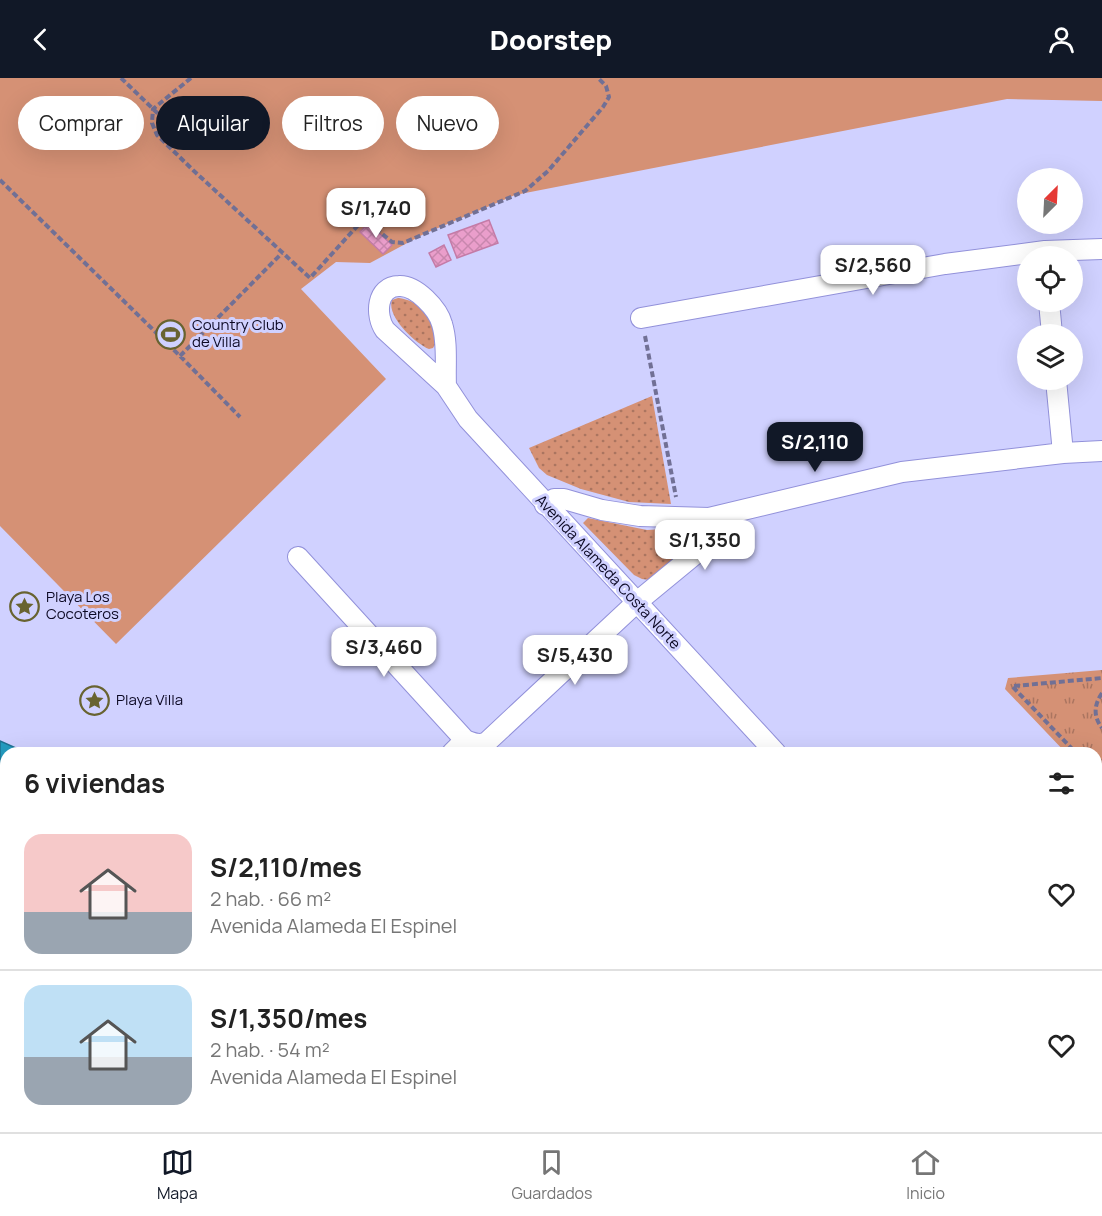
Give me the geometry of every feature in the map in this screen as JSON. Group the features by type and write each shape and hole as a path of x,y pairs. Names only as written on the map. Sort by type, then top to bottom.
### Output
{"street":[{"path":"1083,251 1102,249"},
{"path":"641,318 945,264 1017,257"},
{"name":"Avenida Alameda Costa Norte","path":"446,386 444,335 442,323 436,312 429,302 410,289 398,285 391,288 378,305 380,323 385,330 446,386 468,419 545,505 770,747"},
{"path":"1057,390 1063,453"},
{"path":"545,505 554,499 564,499 602,510 631,515 709,518 902,472 1063,453 1102,451"},
{"path":"493,747 637,602 722,532 729,522 731,513"},
{"path":"298,557 459,746 474,743 490,747"}],"path":[{"path":"122,78 156,113"},
{"path":"191,78 153,110 152,123 157,135 310,278 360,223 368,222 392,242 403,243 525,191 548,171 603,108 609,97 606,86 598,78"},
{"path":"0,180 240,417"},
{"path":"180,356 282,252"},
{"path":"641,318 680,518"},
{"path":"1070,747 1013,687 1102,678"},
{"path":"1102,693 1097,699 1095,712 1102,728"},
{"path":"1095,712 1102,712"}],"green space":[{"name":"Country Club de Villa","path":"0,78 1102,78 1102,101 1007,99 515,195 424,234 370,263 336,262 301,289 386,379 116,644 0,526"},
{"path":"398,298 408,300 427,312 434,323 437,341 433,348 429,349 416,341 397,321 391,306 392,300"},
{"path":"652,396 671,504 629,502 581,489 547,475 539,468 529,448"},
{"path":"588,518 647,530 707,527 711,531 650,580 634,575 583,523"},
{"path":"1102,670 1102,747 1060,747 1005,689 1008,678"}],"water":[{"path":"0,741 14,747 0,747"}],"building":[{"path":"489,220 498,243 457,258 448,235"},
{"path":"368,223 392,245 383,254 360,232"},
{"path":"444,245 451,260 436,267 429,253"}],"place":[{"name":"Country Club de Villa","path":"171,334"},
{"name":"Playa Los Cocoteros","path":"25,606"},
{"name":"Playa Villa","path":"95,700"}]}
